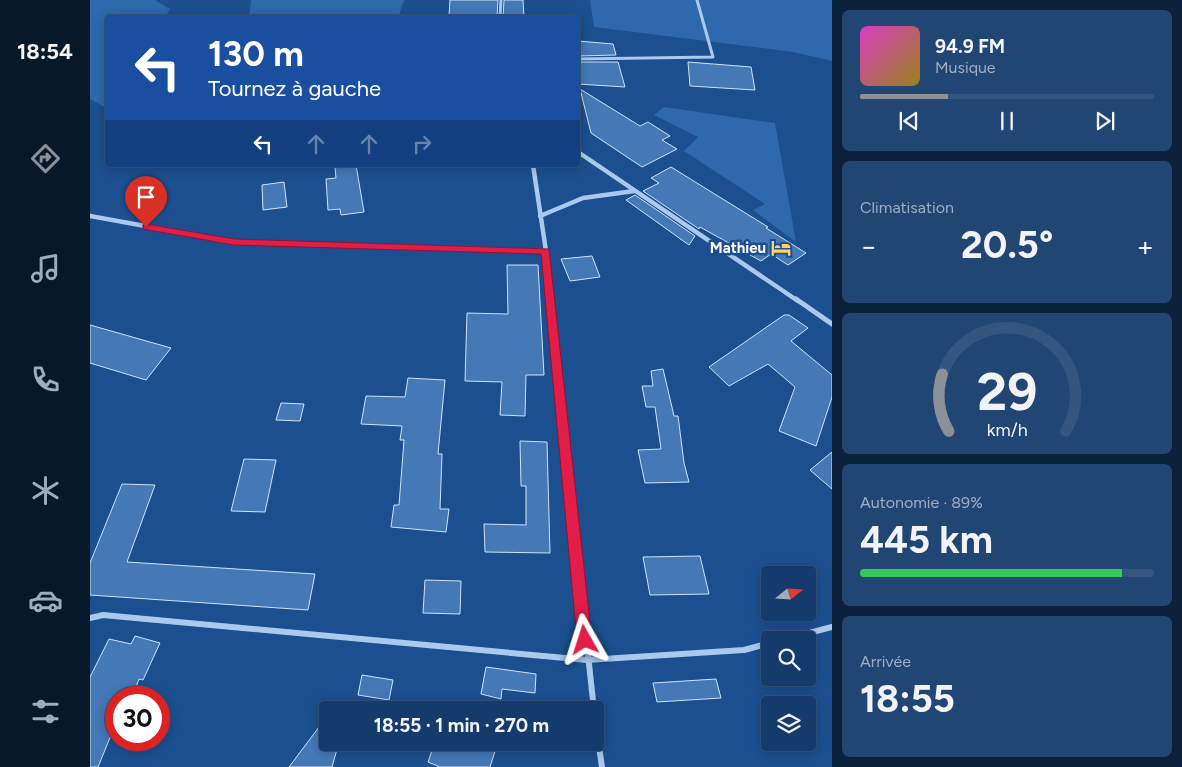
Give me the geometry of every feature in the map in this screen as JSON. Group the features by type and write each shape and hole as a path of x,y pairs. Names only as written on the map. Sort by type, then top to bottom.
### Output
{"street":[{"path":"500,15 501,0"},
{"path":"580,59 713,56 697,0"},
{"path":"580,153 832,324"},
{"path":"533,167 546,251 593,701"},
{"path":"540,216 583,198 634,190"},
{"path":"90,216 234,242 546,251"},
{"path":"90,618 103,615 587,660 744,650 761,645"},
{"path":"816,631 832,627"},
{"path":"600,751 602,767"}],"shaded area":[{"path":"90,0 155,0 170,9 166,15 105,15 105,107 90,99"},
{"path":"251,0 404,0 399,15 249,15"},
{"path":"590,0 832,0 832,61 793,52 594,27"},
{"path":"664,107 775,123 796,242 753,210 765,204 684,151 698,137 654,115"}],"building":[{"path":"450,0 498,0 497,15 449,15"},
{"path":"504,0 523,0 524,15 503,15"},
{"path":"580,41 613,44 616,55 580,56"},
{"path":"580,62 618,62 625,87 580,84"},
{"path":"688,62 751,67 755,90 690,86"},
{"path":"580,89 640,126 648,122 670,136 662,140 677,149 642,167 591,133"},
{"path":"335,167 356,167 364,212 341,215 340,209 328,210 326,179 336,178"},
{"path":"671,167 768,227 766,228 806,253 788,265 771,254 761,261 700,227 699,229 643,191 659,183 651,178"},
{"path":"284,182 287,207 263,210 262,185"},
{"path":"635,195 695,236 689,245 626,200"},
{"path":"592,256 600,277 570,281 561,259"},
{"path":"507,265 538,265 544,375 526,375 525,416 500,415 502,382 465,381 467,313 508,314"},
{"path":"784,315 789,315 808,328 791,341 832,375 832,397 816,446 779,431 795,387 768,364 729,386 709,367"},
{"path":"90,325 171,348 146,380 90,363"},
{"path":"663,369 674,416 678,416 684,463 689,482 645,483 638,450 661,449 655,407 646,407 642,386 653,386 651,371"},
{"path":"408,378 445,380 438,454 442,454 440,509 449,509 446,532 391,527 394,505 399,505 404,440 400,440 402,426 361,424 366,396 405,397"},
{"path":"281,403 304,404 300,421 276,420"},
{"path":"520,441 547,442 550,553 485,552 484,524 526,525 526,486 521,486"},
{"path":"832,452 832,489 810,470"},
{"path":"244,459 276,460 265,512 231,511"},
{"path":"122,484 155,485 127,562 315,574 308,610 90,595 90,563"},
{"path":"700,556 709,594 650,595 643,557"},
{"path":"425,580 461,581 460,614 423,613"},
{"path":"135,636 160,643 143,680 139,679 136,686 105,686 105,750 98,767 90,767 90,677 109,639 131,644"},
{"path":"486,667 536,674 535,693 502,689 501,699 481,694"},
{"path":"362,675 393,680 389,700 358,695"},
{"path":"716,679 721,698 657,702 653,683"},
{"path":"319,727 319,751 336,751 332,767 289,767"},
{"path":"432,751 495,751 490,767 440,767 428,762"}],"place":[{"name":"Mathieu","path":"781,248"}],"route":[{"path":"146,227 234,242 546,251 585,640"}]}
